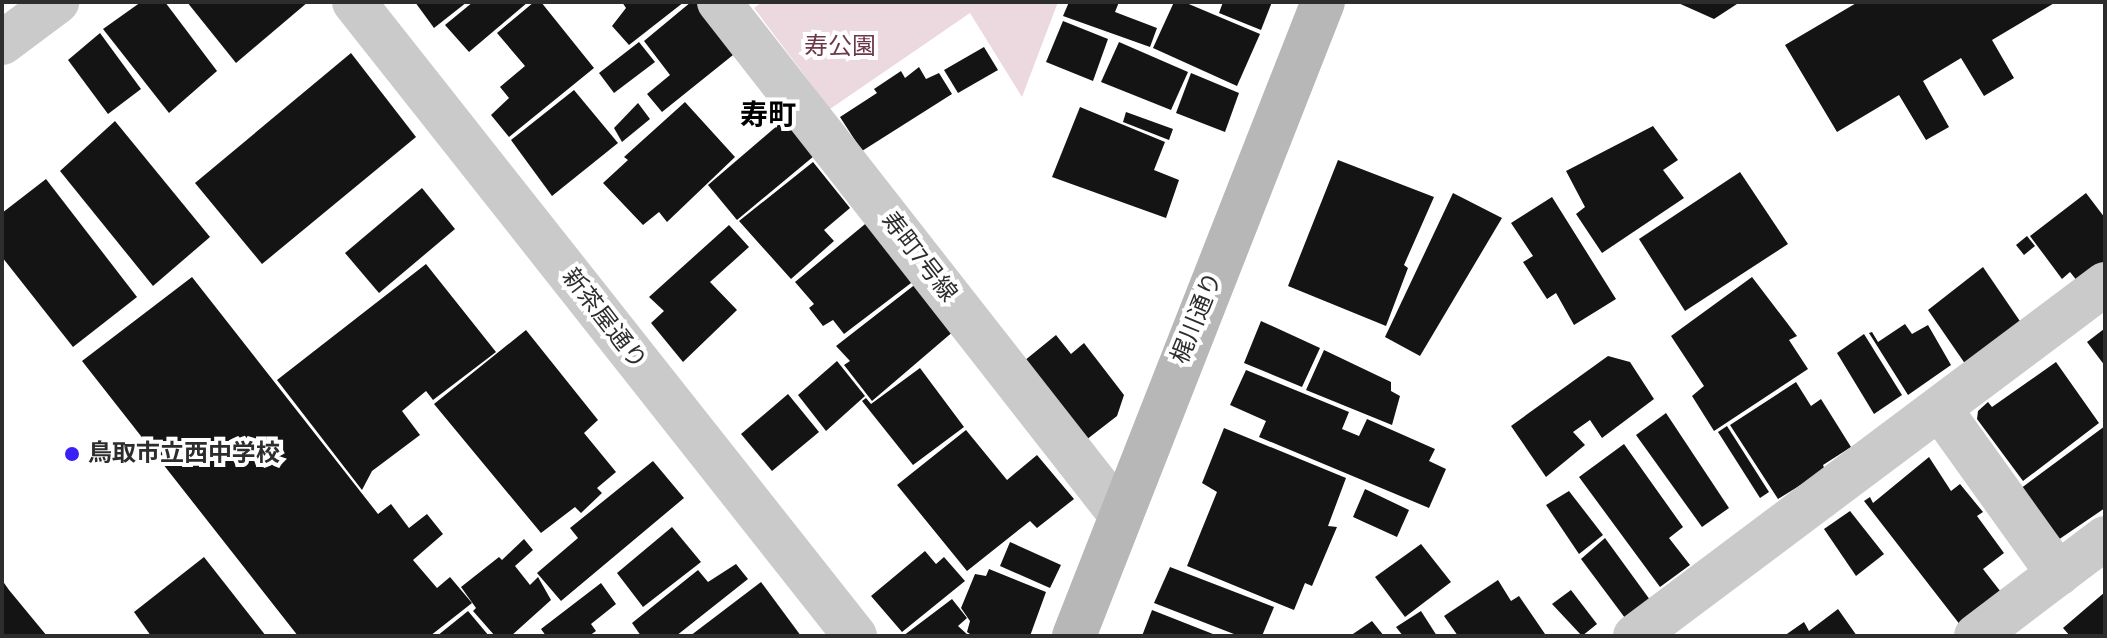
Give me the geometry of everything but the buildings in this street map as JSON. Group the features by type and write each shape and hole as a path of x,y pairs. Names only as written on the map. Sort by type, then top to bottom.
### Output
{"street":[{"path":"2,43 57,2"},
{"name":"新茶屋通り","path":"354,2 855,636"},
{"name":"寿町7号線","path":"719,2 1119,513"},
{"name":"梶川通り","path":"1074,636 1119,513 1323,2"},
{"path":"1635,636 2105,284"},
{"path":"1940,409 2058,574"},
{"path":"1976,636 2105,538"}],"green space":[{"name":"寿公園","path":"762,2 1058,2 1022,97 970,13 830,109 754,8"}],"place":[{"name":"鳥取市立西中学校","path":"72,454"}],"district":[{"name":"寿町","path":"768,115"}]}
